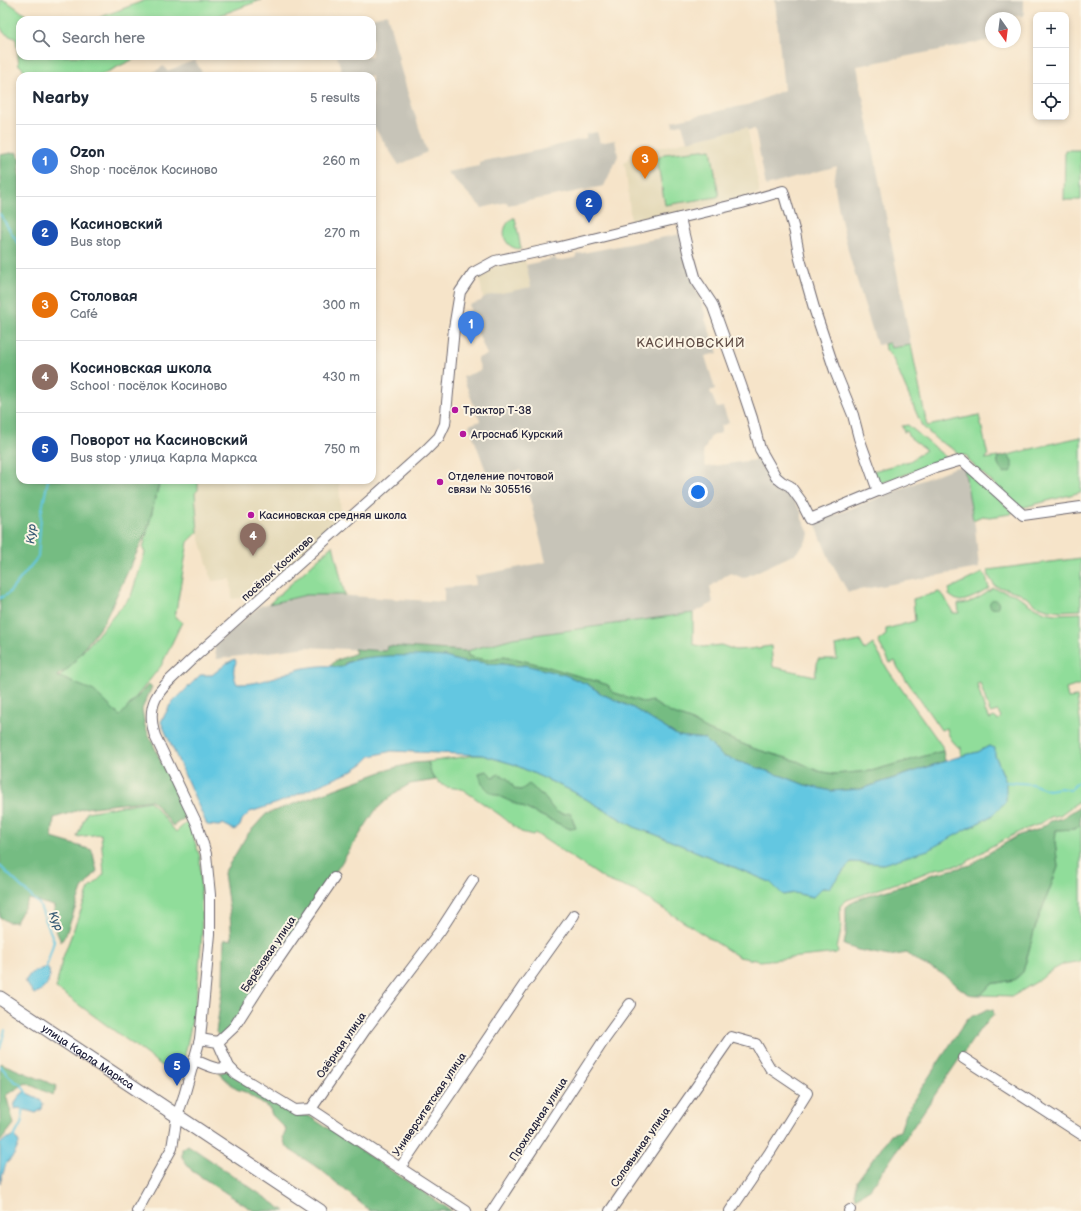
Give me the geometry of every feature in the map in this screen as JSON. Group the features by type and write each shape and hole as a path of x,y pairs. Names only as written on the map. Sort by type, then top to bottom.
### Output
{"main road":[{"name":"улица Карла Маркса","path":"0,998 320,1211"}],"street":[{"name":"посёлок Косиново","path":"136,1211 172,1148 176,1116 184,1096 200,1039 210,934 210,895 206,854 197,824 151,723 152,708 158,692 190,661 402,472 439,437 445,424 454,328 460,292 473,273 495,261 556,248 742,203 783,191 814,308 835,371 853,415 859,438 878,491"},
{"path":"680,218 696,280 712,304 739,378 760,449 776,477 790,486 801,501 810,519 936,468 962,460 1023,515 1081,507"},
{"name":"Берёзовая улица","path":"218,1042 234,1027 264,980 334,878"},
{"name":"Озёрная улица","path":"311,1109 365,1030 440,931 474,880"},
{"name":"Университетская улица","path":"311,1109 400,1168 524,985 574,915"},
{"name":"Прохладная улица","path":"492,1211 604,1040 630,1004"},
{"name":"Соловьиная улица","path":"610,1211 731,1037 756,1044 770,1068 806,1093 770,1152 730,1211"},
{"path":"200,1039 218,1042 229,1067 236,1074 295,1110 311,1109"},
{"path":"963,1058 1081,1134"},
{"path":"195,1060 224,1070 229,1067"},
{"path":"400,1168 466,1211"}],"shaded area":[{"path":"775,0 1024,0 1024,16 1021,16 1021,12 985,12 985,41 857,66 911,345 890,348 889,343 877,345 850,258 839,211 834,182 837,166 766,186 755,129 748,130 747,127 687,141 682,124 673,126 672,121 751,104 784,90"},
{"path":"387,14 399,59 398,60 427,152 399,165 376,130 376,72 342,72 338,60 376,60 376,17"},
{"path":"195,60 202,72 154,72 164,66 167,71"},
{"path":"747,127 759,187 759,194 631,223 624,164 631,154"},
{"path":"597,132 600,143 615,140 618,156 604,186 508,205 507,202 482,208 447,172 479,166 479,162 540,150 586,138 586,134"},
{"path":"681,234 706,317 705,319 718,353 705,356 715,389 710,391 717,408 723,407 729,423 721,426 721,433 711,436 703,453 706,467 762,459 787,490 802,513 802,519 809,533 808,538 802,547 795,554 743,578 731,573 725,576 710,587 713,603 693,613 513,638 467,651 387,646 386,651 307,647 217,659 214,646 260,606 306,595 335,595 444,602 444,588 476,585 475,576 546,562 531,503 520,470 495,476 493,472 487,474 469,425 480,421 463,377 481,370 477,358 487,355 478,333 476,333 474,325 476,324 474,319 471,319 468,311 471,310 469,305 481,301 487,296 531,287 526,265 555,258 557,261 575,258 577,254"},
{"path":"525,260 531,287 483,298 479,276 496,266"},
{"path":"964,466 975,526 979,568 848,592 829,558 815,523 953,468"},
{"path":"198,484 339,484 341,521 256,596 232,599 231,579 212,581 198,532 195,493 198,490"}],"green space":[{"path":"0,0 13,5 28,16 16,16 16,39 4,33 0,26"},
{"path":"146,0 261,0 218,16 104,16"},
{"path":"18,60 132,60 107,72 26,72 19,65"},
{"path":"711,149 719,196 665,205 657,159 664,154"},
{"path":"1065,150 1081,150 1081,200 1064,200"},
{"path":"16,152 16,484 159,484 147,531 104,622 69,668 57,676 94,691 120,716 149,684 152,687 142,709 145,726 186,817 173,826 152,800 85,808 54,818 52,838 92,850 97,871 82,889 66,934 61,942 55,928 54,906 29,899 16,922 8,922 0,917 0,155"},
{"path":"513,218 515,218 521,249 510,246 505,237 505,227"},
{"path":"889,343 891,348 911,345 927,426 979,415 988,456 985,459 998,457 999,466 1004,473 1012,462 1008,455 1081,437 1081,492 1025,507 1019,507 968,460 968,457 965,455 962,457 953,449 937,440 922,426 893,359 885,348 884,344"},
{"path":"908,425 948,459 879,484 873,471 910,461 926,450 908,436 907,431 904,432 902,426"},
{"path":"1008,455 1012,462 1012,471 1004,473 999,466 998,457"},
{"path":"964,466 1013,512 1011,514 990,517 982,516 973,520"},
{"path":"159,484 198,484 198,490 195,493 198,532 188,542 175,617 182,622 161,666 127,708 138,755 46,690 70,666 131,596 145,553 143,549"},
{"path":"333,545 345,595 306,595 269,604"},
{"path":"1081,558 1081,610 1061,611 1038,606 1020,593 995,586 989,577 988,570"},
{"path":"982,573 986,577 989,588 980,594 961,601 956,600 949,595 949,589"},
{"path":"993,588 1017,595 1030,605 1045,612 1056,614 1081,613 1081,684 1066,689 1068,698 1077,697 1081,728 1081,802 1078,802 1060,815 1051,817 990,847 964,864 935,869 847,900 840,906 841,930 837,949 838,953 760,961 739,957 635,891 606,880 535,833 533,835 521,832 500,815 462,789 446,787 432,776 428,762 482,755 513,764 572,791 636,828 770,882 783,895 794,893 813,897 822,888 829,888 851,862 883,864 971,827 993,815 1006,782 995,755 989,746 978,752 961,756 961,747 958,747 952,740 948,734 947,728 941,730 898,668 895,661 890,663 878,641 886,635 886,629 915,621 913,599 939,592 944,596 953,613 959,613 958,604 972,601","holes":["980,683 990,713 998,711 1001,717 998,720 994,717 990,719 985,711 977,684","487,771 493,777 507,778 515,789 542,794 555,812 564,814 575,828 570,829 490,792 479,773"]},
{"path":"994,599 999,604 994,609 989,604"},
{"path":"693,613 693,644 703,647 721,645 735,650 771,646 773,667 815,676 818,659 837,659 835,646 860,641 865,650 873,644 888,670 942,746 943,751 871,771 834,774 818,771 797,761 755,749 708,730 690,720 671,713 651,701 645,703 612,692 608,685 545,666 504,656 491,660 468,656 467,651 513,638"},
{"path":"387,646 467,651 468,656 482,659 491,660 504,656 545,666 608,685 612,692 645,703 651,701 671,713 690,720 708,730 755,749 797,761 818,771 834,774 871,771 943,751 945,761 861,789 831,791 805,785 722,756 705,739 678,736 633,708 602,694 587,684 565,675 525,665 515,666 473,661 466,663 445,657 377,657 355,659 345,663 342,667 337,668 330,666 335,661 356,653 354,649 386,651"},
{"path":"428,762 432,776 436,780 410,784 393,794 375,811 318,899 222,1040 216,1032 223,985 224,940 232,939 224,873 247,835 266,814 387,770 413,763"},
{"path":"487,771 493,777 499,774 507,778 515,789 521,790 529,784 542,795 553,809 564,814 570,813 576,828 570,829 490,792 482,784 479,773"},
{"path":"150,801 176,832 188,821 200,857 202,934 196,1001 180,1079 56,988 62,960 89,889 104,874 101,834 77,837 87,812"},
{"path":"1081,806 1080,826 1074,829 1056,830 1055,842 1058,867 1035,928 1023,972 1014,980 991,984 981,995 970,994 950,979 916,960 907,953 889,956 858,950 844,945 846,934 846,906 861,898 918,881 930,875 971,865 1019,835 1037,830 1051,821 1062,818"},
{"path":"1081,825 1081,961 1064,964 1013,996 981,995 991,984 1014,980 1023,972 1035,928 1058,867 1055,842 1056,830 1074,829"},
{"path":"987,1009 993,1010 994,1015 981,1028 870,1189 855,1198 854,1193 857,1181 891,1134 900,1131 905,1116 915,1098 967,1019"},
{"path":"0,1063 57,1086 53,1095 26,1083 6,1095 14,1124 0,1142"},
{"path":"230,1070 295,1114 309,1116 452,1211 370,1211 320,1169 290,1150 285,1144 283,1137 286,1129 272,1115 270,1109 245,1092 236,1089 219,1073"},
{"path":"188,1145 285,1211 254,1211 192,1171 182,1157 182,1149"}],"water":[{"path":"369,657 445,657 466,663 473,661 515,666 525,665 565,675 587,684 602,694 633,708 678,736 705,739 722,756 805,785 831,791 861,789 961,756 978,752 989,746 995,748 995,755 1006,782 1006,801 993,815 928,850 883,864 851,862 829,888 822,888 813,897 794,893 783,895 770,882 636,828 572,791 513,764 482,755 392,751 371,756 364,763 350,772 278,803 250,812 242,820 240,826 235,830 223,824 219,826 207,825 161,722 170,705 200,675 212,675 227,663 235,659 236,663 234,672 237,684 246,684 263,681 304,668 324,666 342,667 357,659"},
{"path":"46,967 49,970 48,982 44,988 34,994 25,981 31,973"},
{"path":"24,1092 38,1098 43,1103 42,1109 36,1113 18,1108 15,1109 18,1097"},
{"path":"14,1137 18,1140 19,1144 14,1155 6,1164 0,1183 0,1144 7,1138"}],"waterway":[{"name":"Кур","path":"0,214 16,240"},
{"name":"Кур","path":"0,598 8,594 38,557 41,514 47,484"},
{"path":"1006,782 1032,784 1048,790 1060,788 1070,790 1081,779"},
{"name":"Кур","path":"0,866 39,904 54,941 46,968"},
{"path":"0,1049 5,1030"},
{"path":"0,1066 14,1081 21,1084 27,1094"},
{"name":"Кур","path":"13,1139 21,1124 24,1107"}],"place":[{"name":"Столовая","path":"645,179"},
{"name":"Касиновский","path":"589,223"},
{"name":"Ozon","path":"471,344"},
{"name":"Трактор Т-38","path":"455,410"},
{"name":"Агроснаб Курский","path":"463,434"},
{"name":"Отделение почтовой связи № 305516","path":"440,482"},
{"name":"Касиновская средняя школа","path":"251,515"},
{"name":"Косиновская школа","path":"253,556"},
{"name":"Поворот на Касиновский","path":"177,1086"}],"district":[{"name":"КАСИНОВСКИЙ","path":"691,342"}]}
